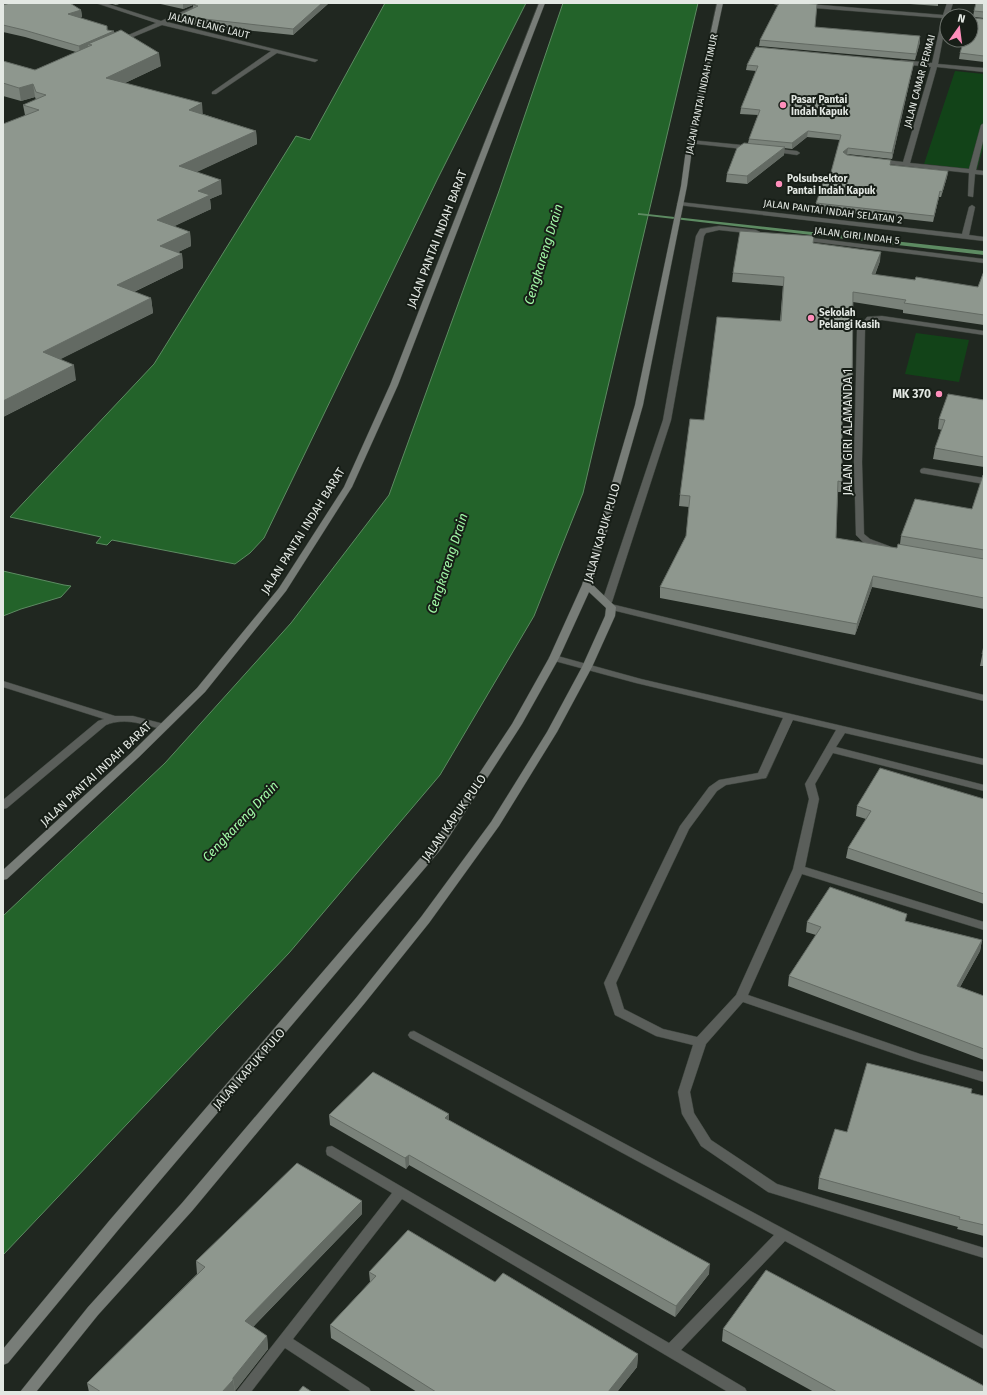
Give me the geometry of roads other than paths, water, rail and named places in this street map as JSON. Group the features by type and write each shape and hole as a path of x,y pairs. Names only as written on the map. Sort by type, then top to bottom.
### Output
{"main road":[{"name":"JALAN PANTAI INDAH BARAT","path":"3,876 164,728 201,690 283,589 348,487 394,385 542,3"},
{"name":"JALAN PANTAI INDAH TIMUR","path":"684,186 690,142 720,3"},
{"name":"JALAN KAPUK PULO","path":"3,1359 114,1225 438,845 517,724 554,658 587,585 639,405 684,186"},
{"path":"27,1392 94,1311 187,1207 320,1049 425,920 495,824 552,732 587,667 610,616 609,605 587,585"}],"street":[{"name":"JALAN ELANG LAUT","path":"99,3 162,23 315,60"},
{"path":"114,42 207,3"},
{"path":"776,3 939,16"},
{"name":"JALAN CAMAR PERMAI","path":"906,164 939,48"},
{"path":"214,93 275,51"},
{"path":"896,62 984,70"},
{"path":"971,196 972,171 984,125"},
{"path":"690,142 798,153"},
{"path":"869,160 984,173"},
{"name":"JALAN PANTAI INDAH SELATAN 2","path":"680,204 984,239"},
{"path":"965,237 972,207"},
{"path":"765,234 711,228 703,231 700,236 667,420 609,605 984,698"},
{"name":"JALAN GIRI INDAH 5","path":"788,237 984,261"},
{"name":"JALAN GIRI ALAMANDA 1","path":"898,550 882,548 867,542 860,535 858,462 861,330 870,319 882,318 984,334"},
{"path":"924,471 984,481"},
{"path":"554,658 789,717 984,762"},
{"path":"3,684 112,718 130,718 164,728"},
{"path":"700,1042 660,1033 619,1012 610,983 684,828 713,789 723,782 762,776 789,717"},
{"path":"3,806 102,724 112,718"},
{"path":"842,729 810,784 814,799 799,869 741,997 700,1042 684,1092 688,1114 706,1143 773,1188 984,1253"},
{"path":"830,749 984,788"},
{"path":"799,869 984,926"},
{"path":"741,997 917,1057 984,1076"},
{"path":"414,1035 984,1343"},
{"path":"332,1151 740,1392"},
{"path":"243,1392 400,1192"},
{"path":"671,1351 784,1234"},
{"path":"284,1340 364,1392"}],"water":[{"path":"385,3 526,3 437,180 264,538 250,553 235,564 112,540 107,545 96,543 101,537 10,517 154,364 296,136 310,140"},
{"name":"Cengkareng Drain","path":"563,3 698,3 583,493 534,616 440,775 289,953 3,1255 3,916 165,763 291,623 389,495 499,191"},
{"path":"3,571 71,586 61,597 3,616"}],"waterway":[{"path":"640,214 984,253"}],"place":[{"name":"Pasar Pantai Indah Kapuk","path":"783,105"},
{"name":"Polsubsektor Pantai Indah Kapuk","path":"779,184"},
{"name":"Sekolah Pelangi Kasih","path":"811,318"},
{"name":"MK 370","path":"939,394"}]}
